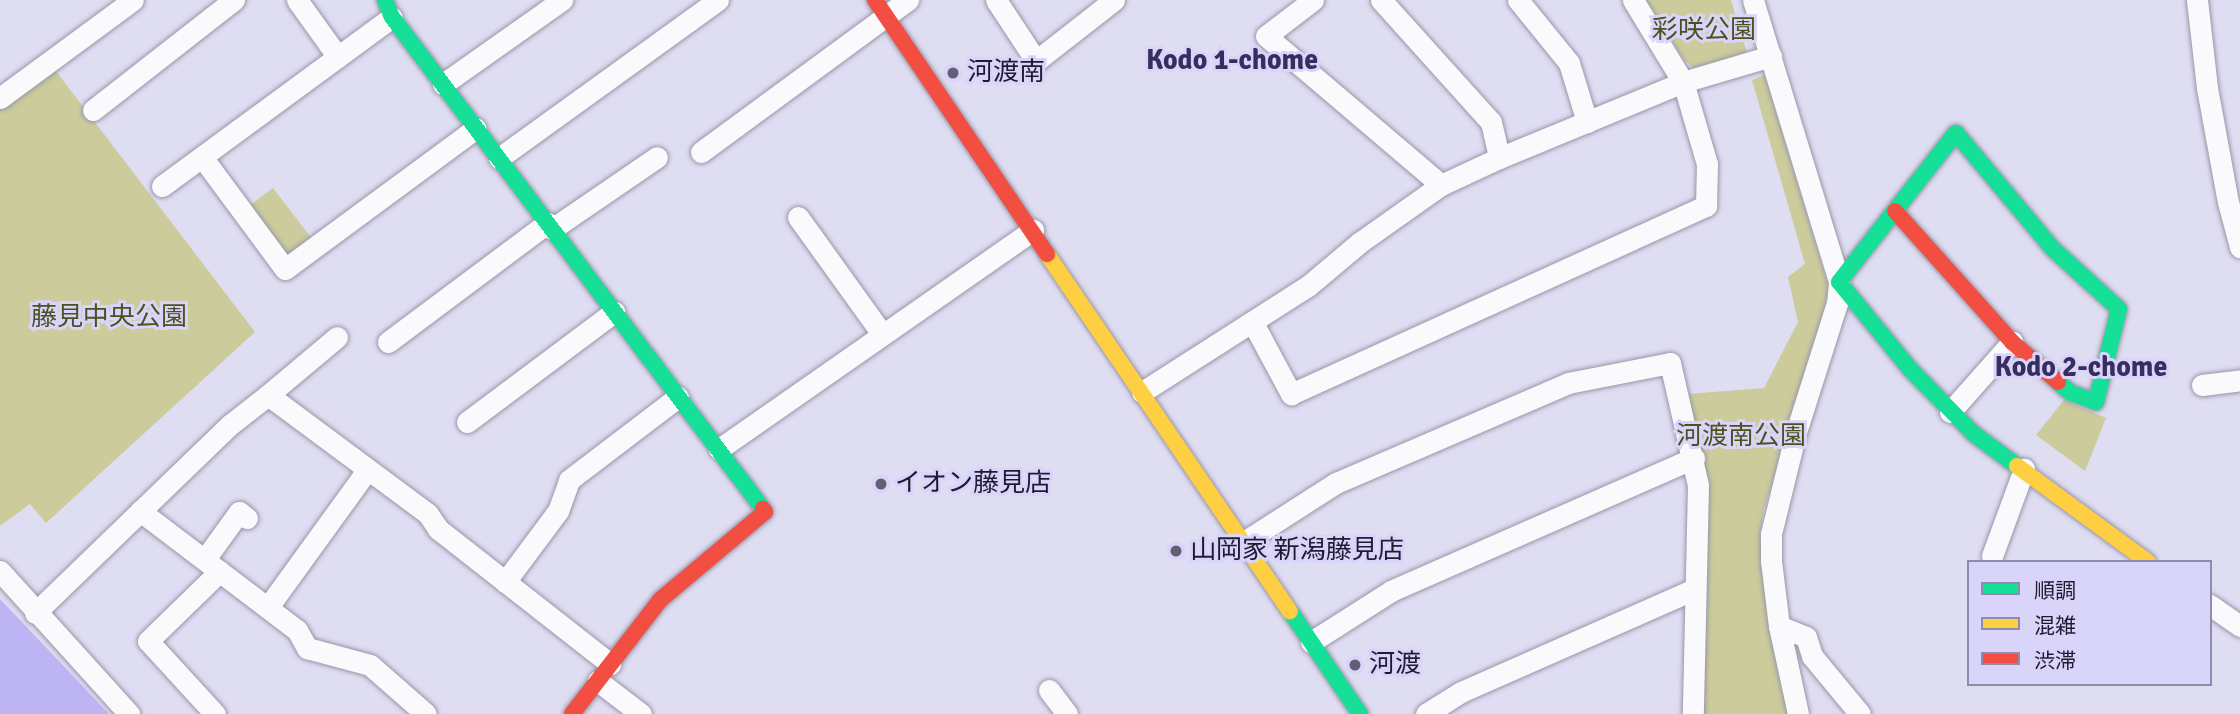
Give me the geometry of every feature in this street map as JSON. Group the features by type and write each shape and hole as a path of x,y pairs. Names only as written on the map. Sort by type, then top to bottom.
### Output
{"street":[{"path":"0,98 133,0"},
{"path":"93,110 234,0"},
{"path":"298,0 338,57"},
{"path":"443,84 562,0"},
{"path":"499,158 718,0"},
{"path":"701,152 880,8 908,0"},
{"path":"996,0 1036,61 1114,0"},
{"path":"1313,0 1266,36 1441,185"},
{"path":"1381,0 1491,122 1499,158"},
{"path":"1518,0 1569,64 1587,122"},
{"path":"1254,323 1291,394 1706,206 1707,164 1683,82 1633,0"},
{"path":"1753,0 1839,282 1910,369 1974,434 2145,560"},
{"path":"2197,0 2207,88 2228,202 2240,247"},
{"path":"162,186 338,57 389,5 443,84 765,512 660,600 572,714"},
{"path":"880,8 1360,714"},
{"path":"1142,392 1254,323 1308,286 1359,243 1441,185 1499,158 1683,82 1770,56"},
{"path":"202,157 285,269 476,128"},
{"path":"1798,714 1779,626 1771,561 1771,534 1796,432 1837,303 1839,282 1956,133 2053,249 2119,309 2096,402 2071,393 2012,342 1895,211"},
{"path":"388,342 550,226 657,157"},
{"path":"798,217 881,334"},
{"path":"719,449 1033,230"},
{"path":"467,422 614,312"},
{"path":"36,613 231,424 337,337"},
{"path":"1950,412 2012,342"},
{"path":"1244,542 1336,483 1568,383 1670,363 1694,458 1698,485 1693,714"},
{"path":"2202,385 2240,380"},
{"path":"268,395 428,514 438,529 505,582 604,672 641,714"},
{"path":"505,582 558,511 569,480 678,397"},
{"path":"1311,642 1391,591 1694,458"},
{"path":"1992,556 2024,469"},
{"path":"268,607 367,470"},
{"path":"140,511 268,607 296,630 307,648 370,665 426,714"},
{"path":"215,714 148,641 212,565 239,512 247,518"},
{"path":"0,570 129,714"},
{"path":"1426,714 1461,692 1694,589"},
{"path":"2212,606 2240,626"},
{"path":"1779,626 1806,637 1812,656 1860,714"},
{"path":"1049,690 1067,714"}],"green space":[{"name":"彩咲公園","path":"1646,0 1731,0 1747,53 1694,68 1684,60"},
{"name":"藤見中央公園","path":"49,62 255,332 46,523 30,504 0,526 0,98"},
{"name":"河渡南公園","path":"1765,75 1829,288 1764,509 1760,535 1770,631 1789,714 1700,714 1700,454 1688,394 1764,388 1798,322 1788,277 1805,264 1752,80"},
{"path":"273,188 312,239 288,257 249,206"},
{"path":"2064,400 2106,418 2085,471 2036,435"}],"shaded area":[{"path":"0,599 109,714 0,714"}],"traffic: fast":[{"path":"385,0 392,17 763,509"},
{"path":"2017,466 1974,434 1910,369 1839,282 1956,133 2053,249 2119,309 2096,402 2071,393 2058,382"},
{"path":"1290,611 1360,714"}],"traffic: slow":[{"path":"1047,254 1290,611"},
{"path":"2017,466 2145,560"}],"traffic: jam":[{"path":"875,0 1047,254"},
{"path":"1895,211 2012,342 2058,382"},
{"path":"572,714 660,600 765,512 763,509"}],"place":[{"name":"河渡南","path":"953,73"},
{"name":"イオン藤見店","path":"881,484"},
{"name":"山岡家 新潟藤見店","path":"1176,551"},
{"name":"河渡","path":"1355,665"}],"district":[{"name":"Kodo 1-chome","path":"1232,60"},
{"name":"Kodo 2-chome","path":"2081,367"}]}
